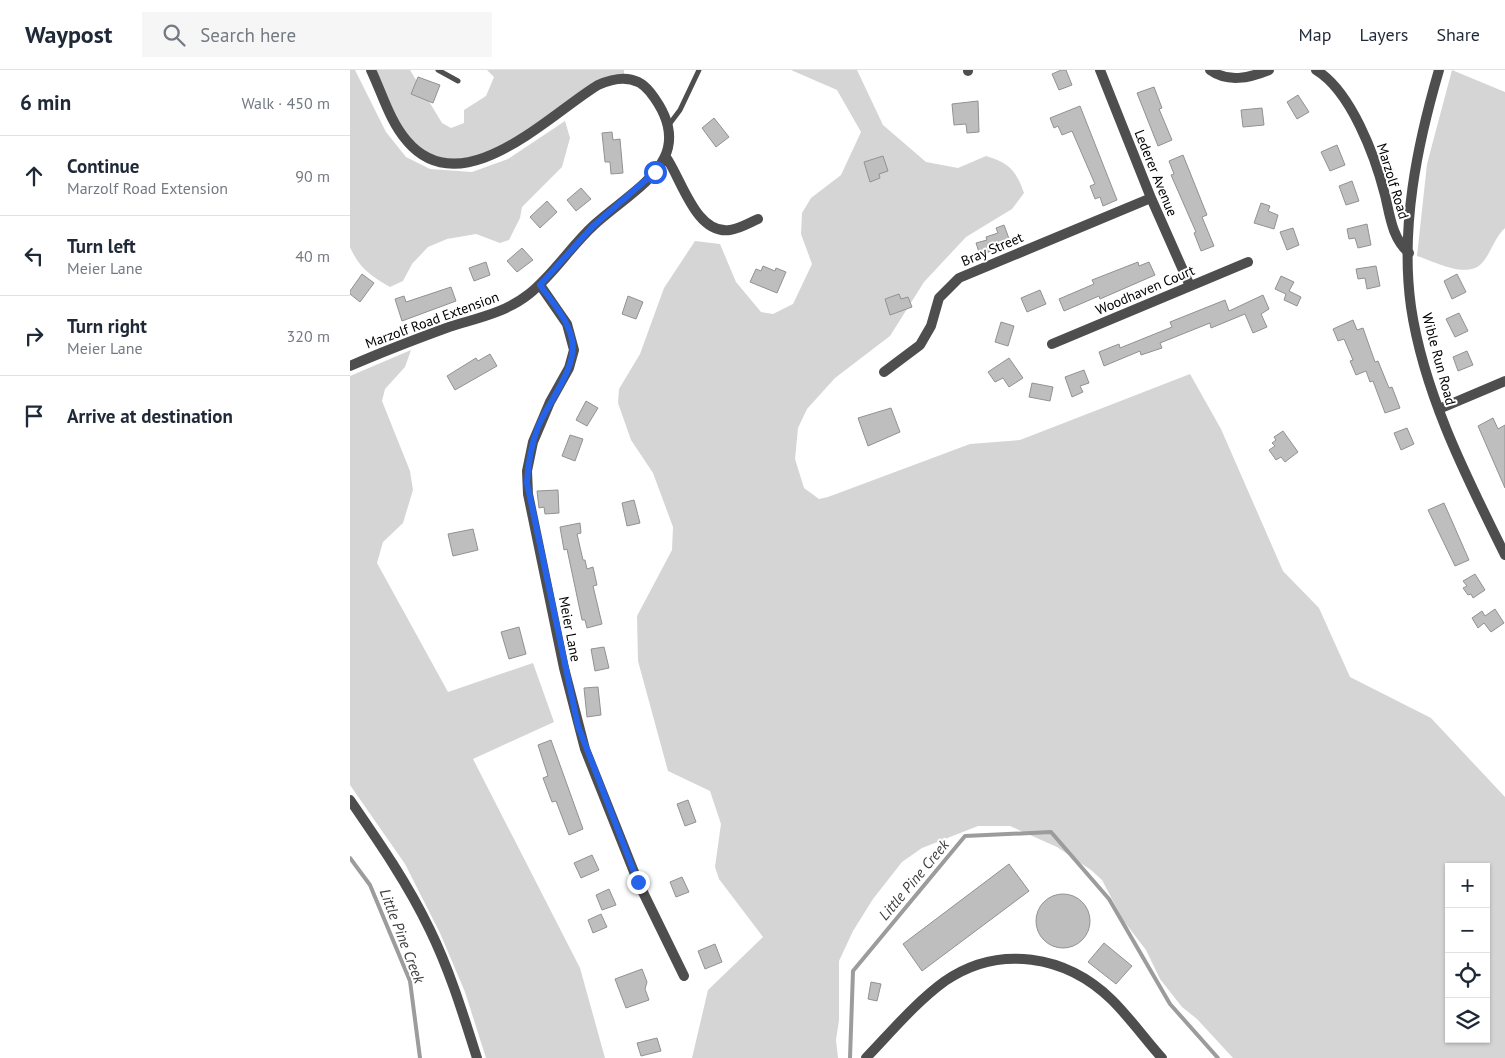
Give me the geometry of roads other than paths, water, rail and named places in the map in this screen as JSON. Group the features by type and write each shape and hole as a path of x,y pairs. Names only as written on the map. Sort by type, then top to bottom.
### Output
{"street":[{"path":"371,70 405,138 416,150 438,161 463,164 495,155 591,89 617,79 632,79 647,89 656,99 668,127 669,138 666,156 698,217 709,226 722,231 732,230 758,219"},
{"name":"Lederer Avenue","path":"1100,70 1151,198 1190,286"},
{"path":"1210,70 1222,76 1235,79 1269,70"},
{"name":"Marzolf Road","path":"1316,70 1337,89 1360,129 1377,168 1398,242 1409,253"},
{"name":"Wible Run Road","path":"1439,70 1419,144 1412,195 1409,282 1415,330 1438,410 1451,443 1505,554"},
{"name":"Marzolf Road Extension","path":"350,366 449,327 508,308 540,285 593,226 655,172 666,156"},
{"name":"Bray Street","path":"884,372 920,344 931,326 939,298 959,278 1151,198"},
{"name":"Woodhaven Court","path":"1052,344 1248,262"},
{"name":"Meier Lane","path":"540,285 567,324 574,350 569,368 538,427 527,471 528,494 555,627 585,749 638,882 684,976"},
{"path":"1438,410 1505,381"},
{"path":"350,800 395,867 430,930 457,995 477,1058"},
{"path":"866,1058 920,1004 949,979 980,963 1019,958 1052,964 1085,979 1111,1000 1162,1058"}],"lane":[{"path":"438,70 458,81"},
{"path":"668,127 680,110 699,70"}],"waterway":[{"name":"Little Pine Creek","path":"850,1058 853,971 965,836 1051,832 1109,899 1170,1004 1218,1058"},
{"name":"Little Pine Creek","path":"350,858 370,885 410,981 420,1058"}]}
